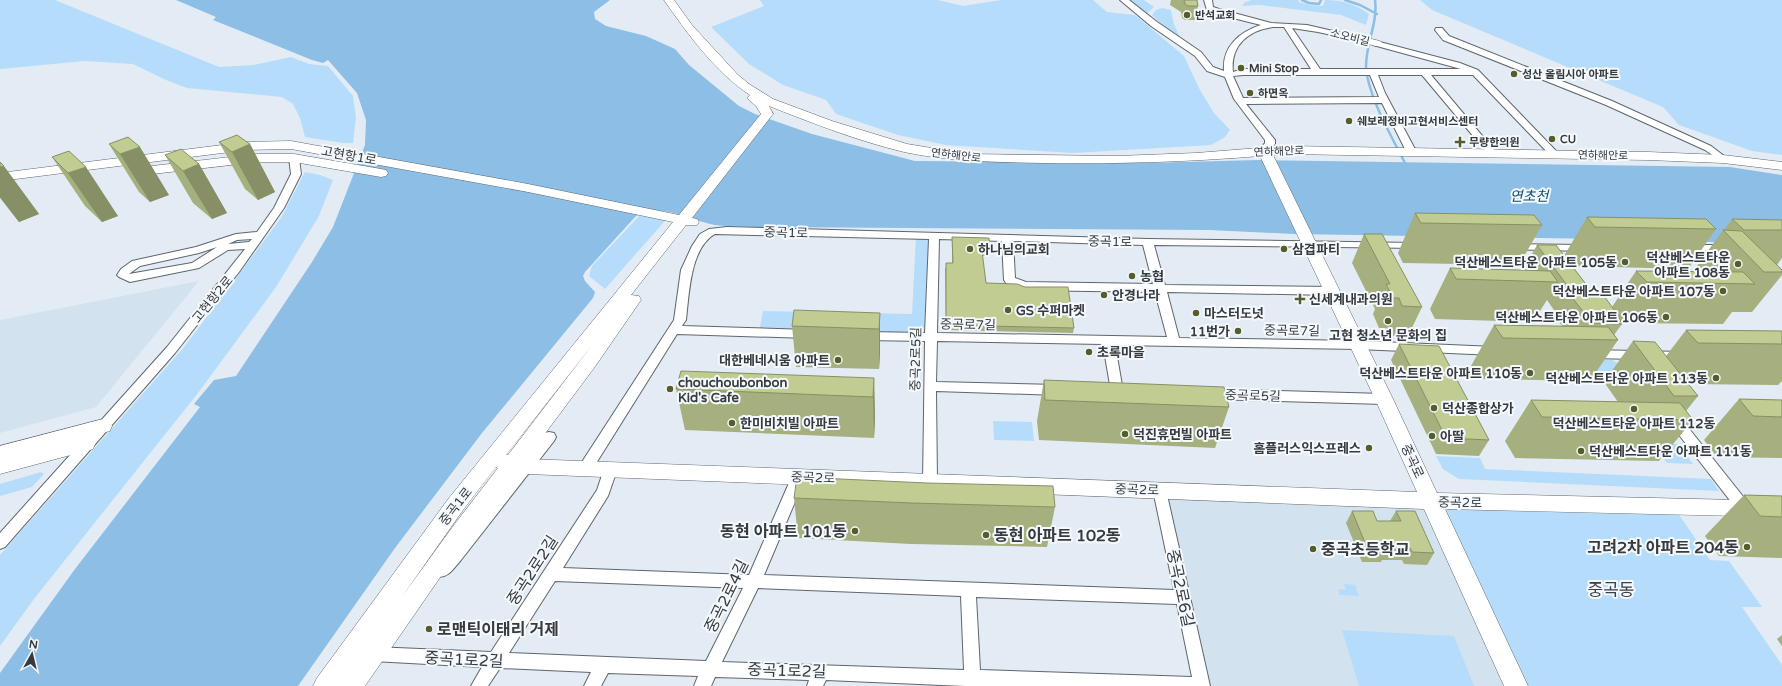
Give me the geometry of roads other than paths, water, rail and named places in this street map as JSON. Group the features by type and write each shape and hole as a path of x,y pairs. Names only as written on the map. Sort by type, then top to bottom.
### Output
{"street":[{"name":"연하해안로","path":"669,0 688,27 744,87 769,102 784,106 827,124 905,148 968,158 1117,160 1266,153 1411,151 1723,159 1782,166"},
{"name":"연하해안로","path":"678,0 681,7 749,80 774,96 784,106"},
{"path":"1124,0 1154,24 1198,54 1210,69 1228,75 1243,72 1475,72"},
{"path":"1208,0 1210,8 1216,11 1272,25"},
{"path":"1286,25 1317,72"},
{"name":"소오비길","path":"1228,75 1230,51 1240,39 1252,31 1262,27 1286,25 1314,28 1376,43 1443,61 1475,72 1554,154"},
{"path":"1439,30 1446,38 1609,103 1708,148 1723,159"},
{"path":"1373,71 1385,100 1411,151"},
{"path":"1424,72 1492,153"},
{"path":"1228,75 1241,101 1270,140 1266,153"},
{"path":"685,226 768,112 761,104 751,97 744,87"},
{"path":"1241,101 1385,100"},
{"path":"685,226 784,106"},
{"name":"고현항1로","path":"0,177 246,146 291,145 338,159 549,203 685,226"},
{"name":"중곡로","path":"1266,153 1384,399 1516,686"},
{"name":"고현항1로","path":"0,187 257,158 338,159"},
{"name":"고현항2로","path":"0,543 86,444 171,350 235,270 279,208 296,174 294,158"},
{"name":"중곡1로","path":"351,686 601,334 685,226"},
{"name":"중곡1로","path":"585,469 680,320 687,270 692,255 704,236 713,232 727,230 1148,242 1308,241 1426,246"},
{"path":"253,245 225,247 195,266 130,278 123,275 124,271 136,262 199,250 236,237 260,235"},
{"name":"중곡2로5길","path":"930,482 930,386 934,236"},
{"path":"1007,238 1010,280 1024,286 1332,291"},
{"path":"1148,242 1174,342"},
{"path":"1503,247 1597,248"},
{"path":"1542,248 1550,259"},
{"path":"1676,248 1739,248"},
{"path":"674,330 821,334"},
{"name":"중곡로7길","path":"853,335 1358,345 1506,351"},
{"path":"1108,341 1117,391"},
{"path":"1615,343 1633,366"},
{"path":"1576,354 1695,356"},
{"path":"930,386 1070,390"},
{"path":"1102,391 1133,392"},
{"name":"중곡로5길","path":"1196,394 1384,399"},
{"path":"1668,411 1744,508"},
{"path":"0,453 103,426"},
{"path":"510,464 549,437"},
{"path":"0,467 86,444"},
{"name":"중곡1로","path":"325,686 456,504 510,464"},
{"name":"중곡2로","path":"510,464 585,469 1160,490 1432,502 1782,509"},
{"name":"중곡2로2길","path":"479,686 603,492 610,470"},
{"name":"중곡2로4길","path":"702,686 754,581 798,476"},
{"name":"중곡2로6길","path":"1160,490 1202,685"},
{"path":"551,574 754,581 968,591 1182,597"},
{"path":"968,591 973,682"},
{"name":"중곡1로2길","path":"373,654 604,665 711,668 818,679 1202,685"},
{"path":"592,686 604,665"}],"water":[{"name":"연초천","path":"176,0 610,0 594,12 595,19 606,26 646,36 675,49 689,65 739,106 755,114 812,134 915,161 1145,163 1259,160 1730,167 1782,175 1782,248 1768,245 1669,240 1294,234 1209,230 755,227 715,225 664,211 644,212 635,217 585,272 583,276 585,281 595,292 593,298 482,433 395,548 298,686 0,686 0,673 75,569 200,407 194,404 214,380 236,376 312,262 333,227 365,145 366,120 357,93 328,60 323,63 312,60 213,20 216,17"}],"waterway":[{"path":"1302,0 1309,3 1319,4 1321,0"},
{"path":"1345,0 1360,5 1375,13"},
{"path":"1375,0 1375,13"},
{"path":"1375,13 1368,49 1366,66 1367,78 1382,117 1406,165"}],"place":[{"name":"반석교회","path":"1187,15"},
{"name":"Mini Stop","path":"1241,68"},
{"name":"성산 올림시아 아파트","path":"1514,74"},
{"name":"하면옥","path":"1250,93"},
{"name":"쉐보레정비고현서비스센터","path":"1349,121"},
{"name":"CU","path":"1552,139"},
{"name":"무량한의원","path":"1460,142"},
{"name":"하나님의교회","path":"970,249"},
{"name":"삼겹파티","path":"1284,249"},
{"name":"덕산베스트타운 아파트 105동","path":"1625,262"},
{"name":"덕산베스트타운 아파트 108동","path":"1738,264"},
{"name":"농협","path":"1132,276"},
{"name":"덕산베스트타운 아파트 107동","path":"1723,291"},
{"name":"안경나라","path":"1104,295"},
{"name":"신세계내과의원","path":"1300,299"},
{"name":"GS 수퍼마켓","path":"1008,310"},
{"name":"마스터도넛","path":"1196,313"},
{"name":"덕산베스트타운 아파트 106동","path":"1666,317"},
{"name":"고현 청소년 문화의 집","path":"1388,321"},
{"name":"11번가","path":"1238,331"},
{"name":"초록마을","path":"1089,352"},
{"name":"대한베네시움 아파트","path":"838,360"},
{"name":"덕산베스트타운 아파트 110동","path":"1530,373"},
{"name":"덕산베스트타운 아파트 113동","path":"1716,378"},
{"name":"chouchoubonbon Kid's Cafe","path":"670,389"},
{"name":"덕산종합상가","path":"1434,408"},
{"name":"덕산베스트타운 아파트 112동","path":"1634,409"},
{"name":"한미비치빌 아파트","path":"732,423"},
{"name":"덕진휴먼빌 아파트","path":"1125,434"},
{"name":"아딸","path":"1432,436"},
{"name":"홈플러스익스프레스","path":"1369,448"},
{"name":"덕산베스트타운 아파트 111동","path":"1581,451"},
{"name":"동현 아파트 101동","path":"855,531"},
{"name":"동현 아파트 102동","path":"986,535"},
{"name":"고려2차 아파트 204동","path":"1747,547"},
{"name":"중곡초등학교","path":"1313,549"},
{"name":"로맨틱이태리 거제","path":"429,629"}],"district":[{"name":"중곡동","path":"1611,590"}]}
